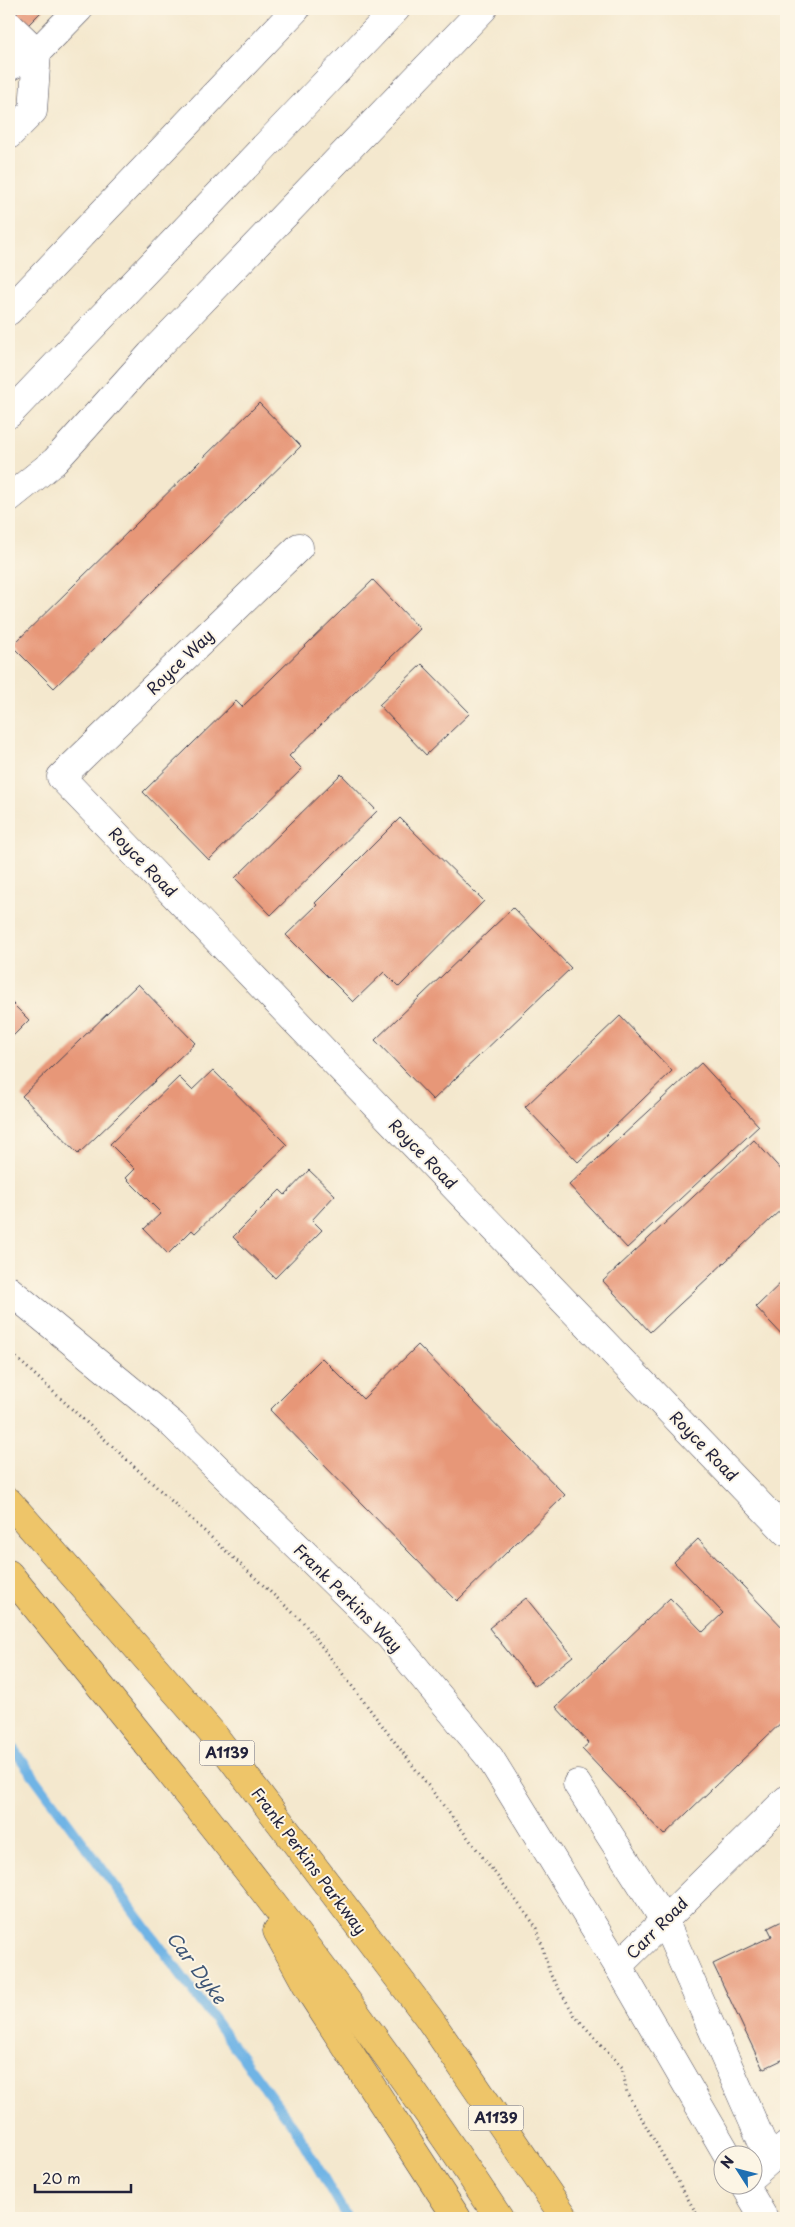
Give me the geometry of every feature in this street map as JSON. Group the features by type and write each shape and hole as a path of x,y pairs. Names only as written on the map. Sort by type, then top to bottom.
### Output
{"highway":[{"name":"Frank Perkins Parkway","path":"9,1502 213,1734 428,2017 565,2218"},
{"name":"A1139","path":"9,1574 153,1749 236,1855 383,2050 456,2152 499,2218"},
{"name":"A1139","path":"236,1855 311,1993 457,2218"}],"street":[{"path":"9,67 37,52 79,9"},
{"path":"9,311 296,9"},
{"path":"9,414 396,9"},
{"path":"9,498 55,461 152,354 484,9"},
{"path":"9,25 37,52 33,111 9,135"},
{"name":"Royce Way","path":"61,777 299,548"},
{"name":"Royce Road","path":"61,777 786,1532"},
{"name":"Frank Perkins Way","path":"9,1290 173,1425 390,1637 490,1758 618,1966"},
{"path":"577,1784 664,1920 770,2161"},
{"name":"Carr Road","path":"721,2144 618,1966 786,1800"},
{"path":"750,2194 764,2218"}],"path":[{"path":"9,1351 303,1622 537,1928 550,1974 575,2016 622,2068 627,2093 699,2218"}],"building":[{"path":"9,9 44,9 23,30 9,16"},
{"path":"259,403 301,446 54,688 12,646"},
{"path":"373,580 420,629 289,756 302,769 209,860 143,792 236,701 242,707"},
{"path":"422,664 470,713 426,755 379,705"},
{"path":"341,774 377,811 271,915 235,878"},
{"path":"400,818 484,901 399,987 384,972 353,1002 286,935 317,905 315,903"},
{"path":"513,908 571,968 433,1100 375,1040"},
{"path":"138,984 195,1043 78,1154 22,1096"},
{"path":"9,1000 29,1020 9,1040"},
{"path":"620,1016 672,1071 578,1162 525,1107"},
{"path":"701,1063 759,1126 627,1248 569,1185"},
{"path":"213,1070 287,1145 195,1233 192,1230 168,1254 144,1229 161,1213 126,1178 135,1169 110,1144 179,1077 192,1090"},
{"path":"754,1140 786,1175 786,1205 650,1332 603,1281"},
{"path":"309,1170 335,1195 312,1220 322,1230 275,1278 233,1237 280,1190 285,1195"},
{"path":"786,1278 786,1339 756,1307"},
{"path":"418,1345 565,1495 457,1601 270,1410 322,1358 363,1399"},
{"path":"698,1539 786,1631 786,1718 664,1835 582,1749 589,1743 556,1707 670,1598 703,1632 723,1613 674,1562"},
{"path":"526,1598 573,1656 535,1686 489,1628"},
{"path":"786,1919 786,2058 763,2069 713,1964 772,1936 768,1928"}],"waterway":[{"name":"Car Dyke","path":"9,1743 296,2130 347,2218"}]}
